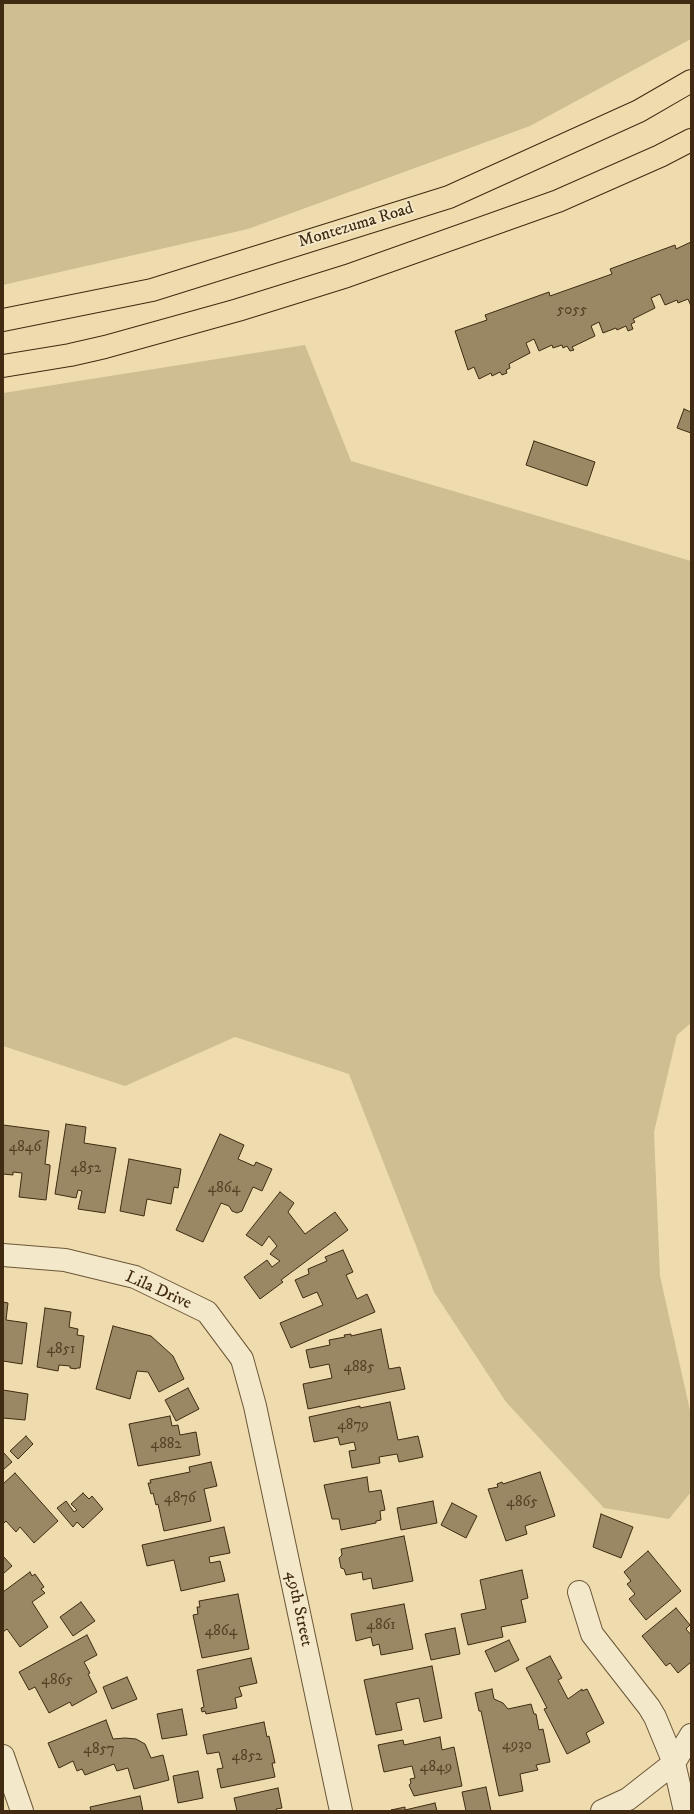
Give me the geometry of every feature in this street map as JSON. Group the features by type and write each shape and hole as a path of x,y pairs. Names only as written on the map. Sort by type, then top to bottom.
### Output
{"main road":[{"name":"Montezuma Road","path":"3,320 152,290 449,197 639,110 691,81"},
{"path":"3,366 70,356 105,347 238,310 347,276 558,201 660,156 691,140"}],"street":[{"name":"Lila Drive","path":"3,1255 65,1260 135,1277 207,1312 242,1359 256,1406"},
{"name":"49th Street","path":"256,1406 342,1811"},
{"path":"579,1592 592,1634 649,1707 674,1763 685,1811"},
{"path":"602,1811 628,1799 674,1763 691,1735"},
{"path":"3,1756 22,1811"}],"shaded area":[{"path":"3,3 691,3 691,39 530,126 248,229 3,285"},
{"path":"305,345 351,461 691,561 691,1023 677,1035 654,1132 660,1276 691,1415 691,1492 669,1519 604,1508 506,1402 434,1292 349,1074 235,1037 125,1086 3,1046 3,393"}],"building":[{"path":"691,242 691,306 688,299 678,303 677,300 665,305 660,294 651,298 655,308 633,319 635,322 631,324 633,329 628,331 626,326 617,330 616,328 603,333 599,322 591,326 595,336 572,347 574,350 570,351 567,346 563,348 562,345 553,348 552,345 539,351 534,339 526,343 530,353 509,364 510,368 506,370 507,373 502,375 500,372 492,376 491,373 479,379 474,367 468,370 455,331 487,320 485,315 549,292 550,296 612,274 610,269 675,245 676,249"},
{"path":"684,409 691,412 691,433 677,428"},
{"path":"534,441 595,462 587,486 526,465"},
{"path":"66,1124 86,1127 84,1143 116,1148 105,1213 78,1209 82,1191 78,1190 76,1198 55,1194"},
{"path":"3,1125 49,1131 45,1164 50,1165 50,1168 46,1200 19,1197 22,1173 13,1172 13,1175 3,1174"},
{"path":"220,1134 244,1145 238,1159 254,1166 256,1162 272,1169 262,1191 253,1187 242,1211 237,1213 232,1211 229,1206 221,1203 203,1242 176,1230"},
{"path":"129,1159 181,1169 178,1188 174,1187 171,1204 147,1199 144,1216 120,1211"},
{"path":"280,1192 294,1203 288,1212 305,1234 335,1212 348,1230 281,1280 283,1282 260,1299 244,1277 267,1260 272,1267 280,1261 270,1254 277,1246 269,1236 262,1246 246,1235"},
{"path":"343,1250 353,1272 346,1275 357,1299 367,1294 375,1312 291,1348 280,1323 323,1305 317,1292 303,1298 295,1280 309,1274 308,1269 327,1261 325,1257"},
{"path":"3,1302 8,1303 6,1320 27,1323 22,1364 3,1361"},
{"path":"45,1308 71,1312 69,1327 78,1329 77,1335 84,1336 80,1368 76,1369 70,1368 70,1366 59,1365 58,1371 37,1367"},
{"path":"113,1326 151,1336 173,1356 184,1379 159,1392 148,1372 137,1371 130,1399 96,1389"},
{"path":"381,1329 389,1369 400,1367 405,1389 308,1409 303,1384 332,1378 329,1364 310,1368 306,1350 330,1345 329,1340 345,1337 344,1335 351,1334 351,1336"},
{"path":"188,1388 199,1409 176,1421 165,1400"},
{"path":"3,1390 28,1394 25,1420 3,1418"},
{"path":"390,1402 398,1440 418,1436 423,1457 399,1462 397,1454 379,1457 380,1463 352,1468 349,1451 356,1450 354,1442 340,1445 338,1437 314,1442 309,1417 360,1406 360,1408"},
{"path":"170,1416 172,1426 178,1425 180,1435 196,1432 200,1455 138,1466 129,1424"},
{"path":"26,1436 33,1444 18,1459 10,1451"},
{"path":"3,1452 12,1462 3,1470"},
{"path":"211,1462 217,1486 204,1489 211,1521 164,1531 158,1504 156,1505 153,1493 151,1494 148,1483 151,1483 150,1480 190,1472 189,1467"},
{"path":"540,1472 555,1516 525,1526 527,1534 506,1541 488,1489 498,1487 497,1484 502,1482 503,1484"},
{"path":"15,1473 58,1521 34,1543 20,1527 16,1532 6,1521 3,1524 3,1484"},
{"path":"367,1477 369,1492 381,1490 385,1510 380,1511 381,1520 376,1521 376,1523 341,1530 339,1519 332,1519 324,1485"},
{"path":"83,1493 89,1499 92,1496 103,1509 83,1528 77,1522 73,1527 57,1508 66,1501 74,1512 77,1510 71,1504"},
{"path":"433,1501 437,1523 401,1530 397,1508"},
{"path":"452,1503 477,1516 466,1538 441,1525"},
{"path":"601,1514 633,1527 621,1558 593,1547"},
{"path":"224,1527 230,1553 209,1557 210,1563 220,1561 225,1581 181,1591 174,1560 147,1566 142,1545"},
{"path":"404,1536 413,1581 373,1589 371,1578 363,1580 362,1572 346,1575 344,1569 341,1568 339,1558 342,1555 341,1549"},
{"path":"648,1551 681,1591 646,1620 629,1599 635,1594 627,1584 631,1581 624,1572"},
{"path":"3,1556 12,1566 3,1574"},
{"path":"522,1570 528,1598 521,1600 526,1622 501,1627 503,1637 468,1645 461,1614 486,1609 480,1580"},
{"path":"30,1572 32,1576 35,1574 44,1587 41,1589 45,1593 32,1602 48,1627 20,1647 7,1629 3,1632 3,1592"},
{"path":"238,1594 249,1649 202,1658 193,1615 198,1614 197,1607 200,1607 199,1601"},
{"path":"81,1602 95,1621 73,1636 60,1617"},
{"path":"404,1604 413,1649 381,1655 379,1644 373,1646 371,1637 356,1641 351,1614"},
{"path":"676,1608 690,1625 686,1629 691,1635 691,1662 678,1673 670,1663 666,1666 642,1636"},
{"path":"455,1628 460,1654 431,1660 425,1634"},
{"path":"87,1635 97,1655 84,1662 97,1692 72,1706 70,1702 49,1713 35,1687 29,1690 19,1672"},
{"path":"509,1640 519,1660 495,1672 485,1651"},
{"path":"550,1656 562,1678 558,1680 568,1699 582,1689 582,1691 587,1689 604,1723 586,1733 590,1742 567,1754 544,1709 547,1708 526,1668"},
{"path":"251,1658 257,1683 239,1687 242,1696 235,1698 237,1708 206,1714 205,1711 202,1712 201,1708 204,1707 197,1670"},
{"path":"432,1666 442,1718 424,1722 419,1698 396,1703 402,1730 376,1735 364,1680"},
{"path":"127,1677 137,1699 112,1709 103,1687"},
{"path":"492,1689 494,1699 503,1703 508,1709 531,1704 534,1714 536,1714 539,1730 543,1729 550,1762 536,1765 538,1770 520,1774 523,1791 499,1796 481,1711 479,1711 475,1693"},
{"path":"182,1709 187,1735 162,1739 157,1714"},
{"path":"106,1720 113,1739 136,1739 145,1744 151,1758 163,1755 169,1780 134,1789 128,1768 117,1771 114,1764 85,1775 82,1769 77,1771 73,1761 59,1768 48,1743"},
{"path":"264,1722 267,1737 269,1736 275,1763 272,1763 275,1777 221,1788 217,1769 223,1768 219,1752 207,1754 203,1735"},
{"path":"440,1737 442,1750 454,1747 462,1786 414,1796 409,1785 411,1783 410,1779 415,1778 412,1766 384,1772 378,1745 403,1740 404,1745"},
{"path":"198,1771 203,1798 178,1803 173,1776"},
{"path":"486,1787 491,1811 466,1811 462,1792"},
{"path":"278,1788 282,1808 276,1809 277,1811 237,1811 234,1798"},
{"path":"140,1796 143,1811 91,1811 90,1807"},
{"path":"435,1803 437,1811 391,1810 405,1807 405,1810"}]}
